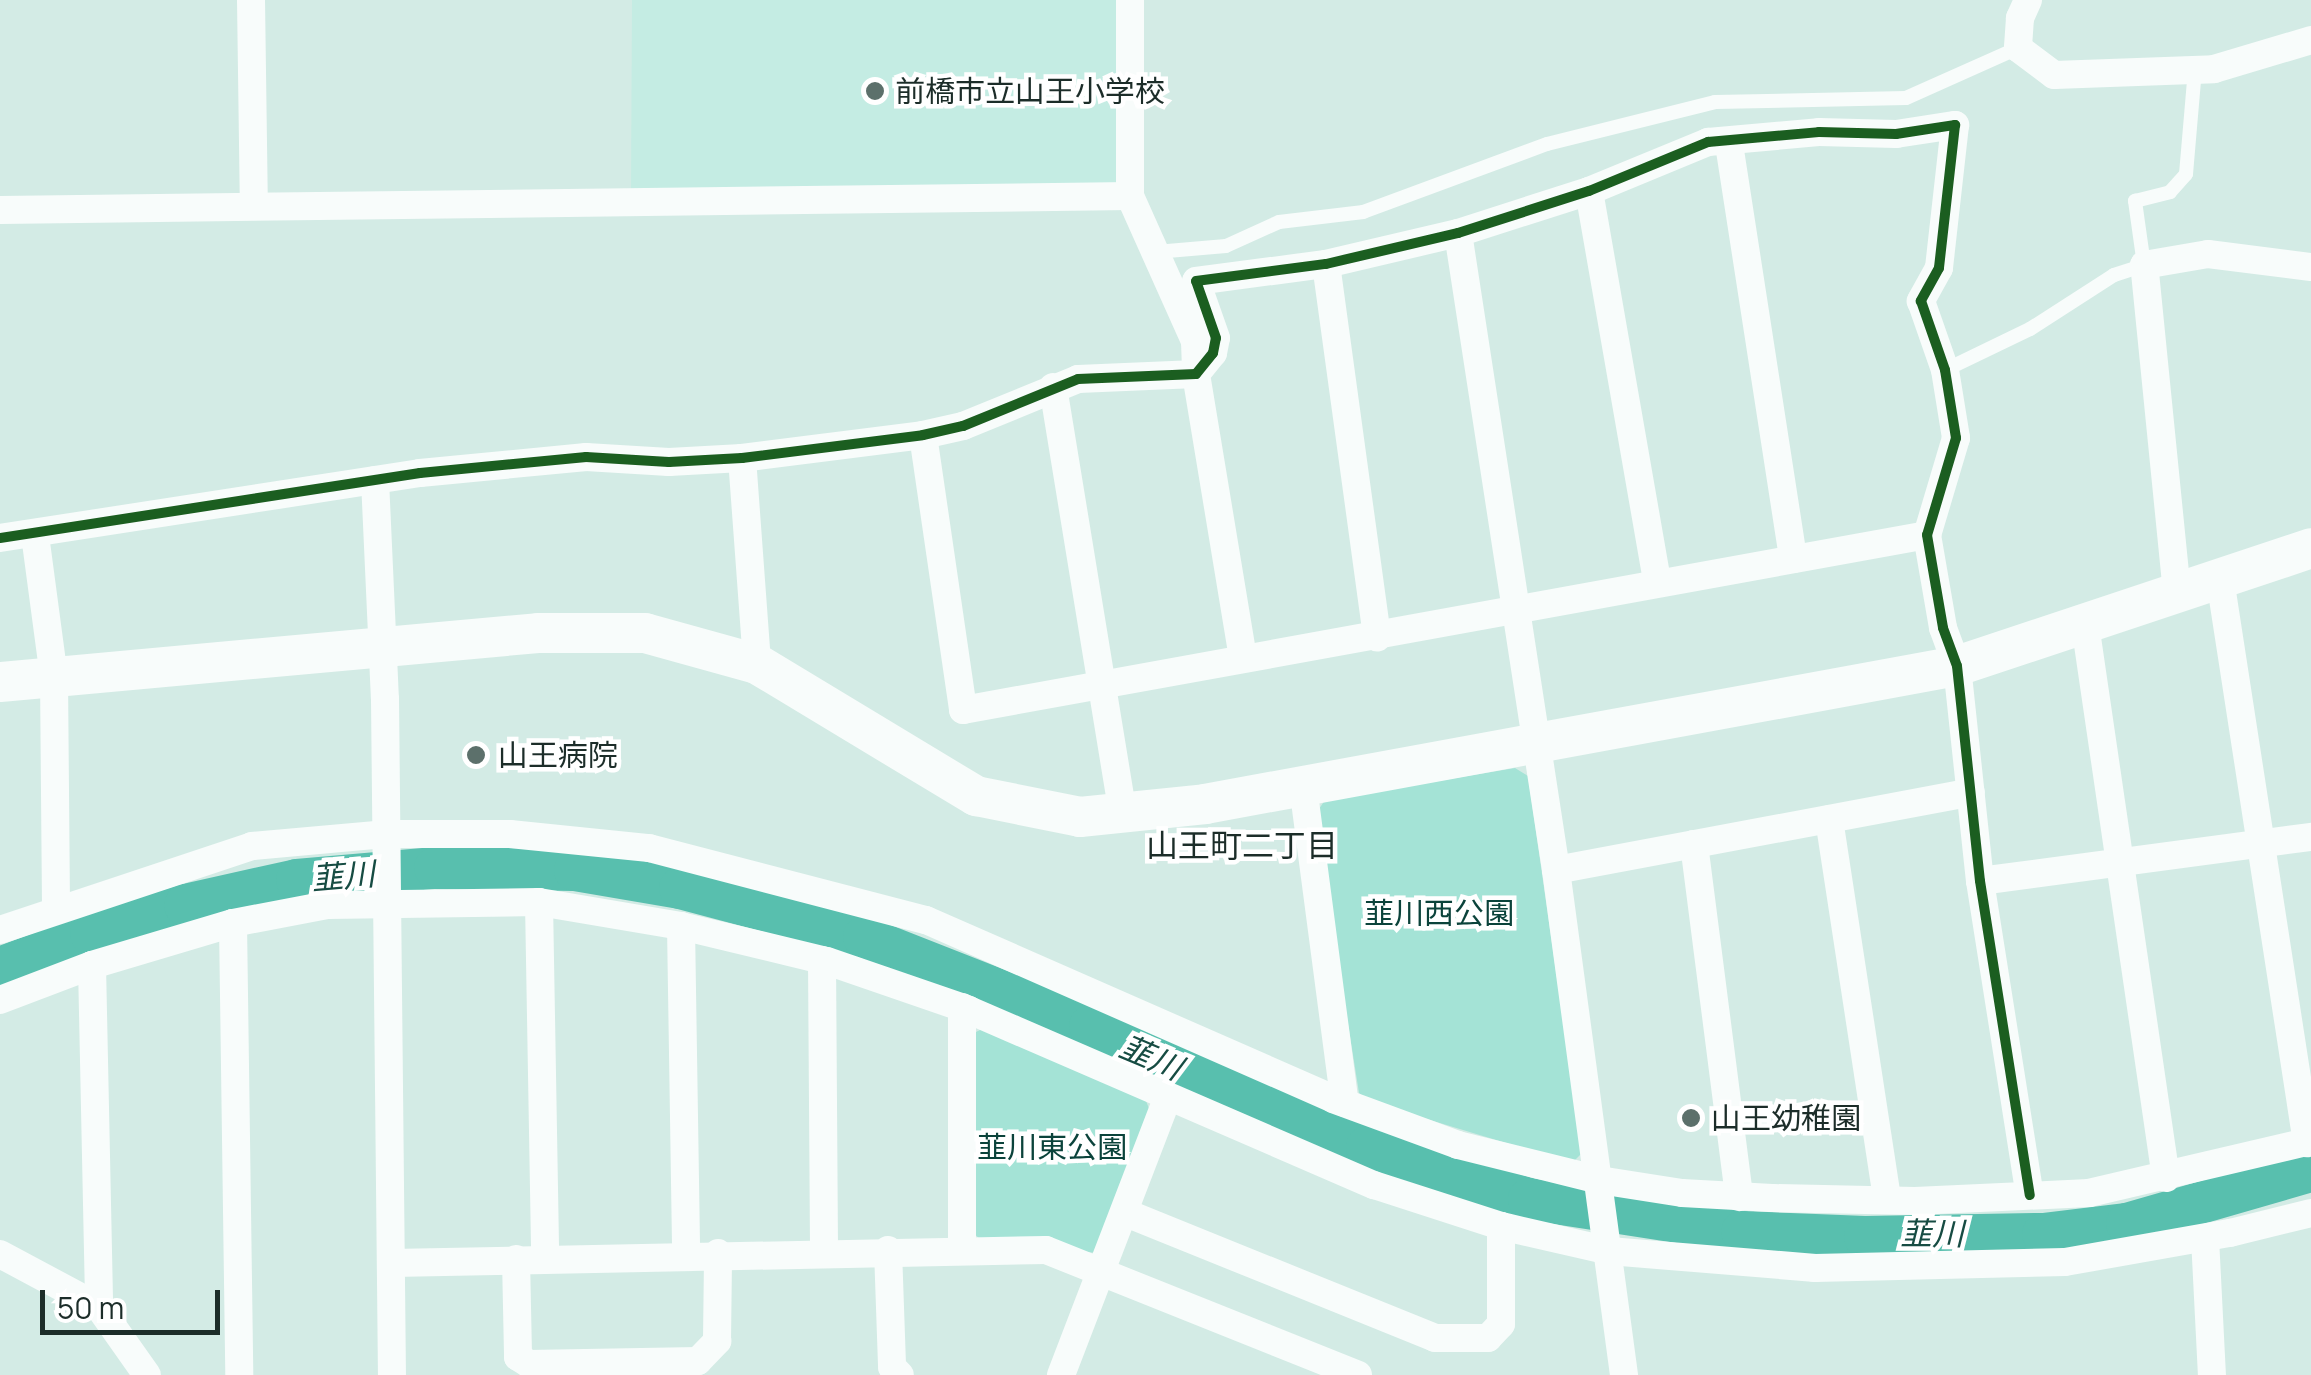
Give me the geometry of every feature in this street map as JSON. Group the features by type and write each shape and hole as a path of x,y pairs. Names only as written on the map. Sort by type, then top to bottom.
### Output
{"street":[{"path":"251,0 254,205"},
{"path":"1130,0 1130,196 1195,341 1196,374 1244,658"},
{"path":"2028,0 2020,18 2018,48 2054,75 2214,70 2311,40"},
{"path":"0,538 375,480 586,457 669,462 742,458 923,435 963,426 1078,380 1196,374 1213,353 1216,338 1196,282 1326,264 1458,233 1589,191 1708,142 1729,144 1819,132 1896,134 1956,125 1939,268 1921,301 1946,370 1956,438 1927,535 1943,628 1957,666 1980,882 2030,1195"},
{"path":"1729,144 1793,558"},
{"path":"1589,191 1656,582"},
{"path":"0,210 1130,196"},
{"path":"1458,233 1538,742 1624,1375"},
{"path":"2177,593 2144,265 2208,254 2311,267"},
{"path":"1326,264 1377,638"},
{"path":"1054,387 1122,814"},
{"path":"923,435 962,710 1244,658 1377,638 1517,607 1927,535"},
{"path":"742,458 757,664"},
{"path":"375,480 387,841 392,1375"},
{"path":"34,535 54,677 56,909"},
{"path":"0,682 538,633 645,632 757,664 976,796 1050,814 1122,814 1303,786 1957,666 2311,548"},
{"path":"0,930 252,846 510,834 649,848 926,920 1345,1103 1458,1144 1601,1188 1739,1197 1887,1200 2089,1193 2309,1142 2220,579"},
{"path":"2085,624 2166,1178"},
{"path":"1303,786 1345,1103"},
{"path":"1556,870 1970,792"},
{"path":"1829,819 1887,1200"},
{"path":"1980,882 2311,837"},
{"path":"1694,844 1739,1197"},
{"path":"539,902 545,1258"},
{"path":"0,1000 92,964 234,923 326,904 539,902 680,926 822,960 962,1007 1167,1100 1374,1185 1501,1226 1814,1268 1925,1267 2065,1262 2205,1238 2311,1213"},
{"path":"234,923 239,1375"},
{"path":"680,926 686,1254"},
{"path":"822,960 824,1251"},
{"path":"92,964 99,1307"},
{"path":"962,1007 962,1249"},
{"path":"1061,1375 1105,1271 1167,1100"},
{"path":"1126,1213 1435,1338 1488,1338 1501,1324 1501,1226"},
{"path":"2205,1238 2212,1375"},
{"path":"888,1250 892,1367 900,1375"},
{"path":"392,1263 824,1251 1046,1250 1358,1375"},
{"path":"0,1254 99,1307 147,1375"},
{"path":"516,1259 518,1357 529,1364 698,1361 717,1341 718,1254"}],"lane":[{"path":"1156,252 1226,246 1279,222 1363,212 1546,144 1715,102 1906,98 2018,48"},
{"path":"1946,370 2030,329 2114,275 2144,265 2135,202 2170,192 2186,174 2196,100 2194,69"}],"shaded area":[{"name":"前橋市立山王小学校","path":"632,0 1118,0 1120,181 1113,187 631,191"}],"green space":[{"name":"韮川西公園","path":"1515,768 1528,776 1582,1153 1572,1163 1367,1101 1359,1093 1315,815 1325,800"},
{"name":"韮川東公園","path":"984,1028 1146,1101 1152,1116 1097,1253 982,1241 970,1230 970,1035"}],"waterway":[{"name":"韮川","path":"0,968 185,905 297,880 435,868 575,870 680,888 864,937 1090,1026 1367,1147 1529,1199 1742,1232 1865,1237 2043,1234 2127,1224 2311,1171"}],"cycle path":[{"path":"0,538 420,473 586,457 669,462 742,458 923,435 963,426 1078,379 1196,374 1213,353 1216,338 1196,281 1326,264 1458,233 1589,191 1708,142 1819,132 1896,134 1955,125 1939,268 1921,301 1945,370 1956,438 1927,535 1943,628 1957,666 1980,881 2030,1195"}],"place":[{"name":"前橋市立山王小学校","path":"875,91"},
{"name":"山王病院","path":"476,755"},
{"name":"山王幼稚園","path":"1691,1118"}],"district":[{"name":"山王町二丁目","path":"1242,845"}]}
